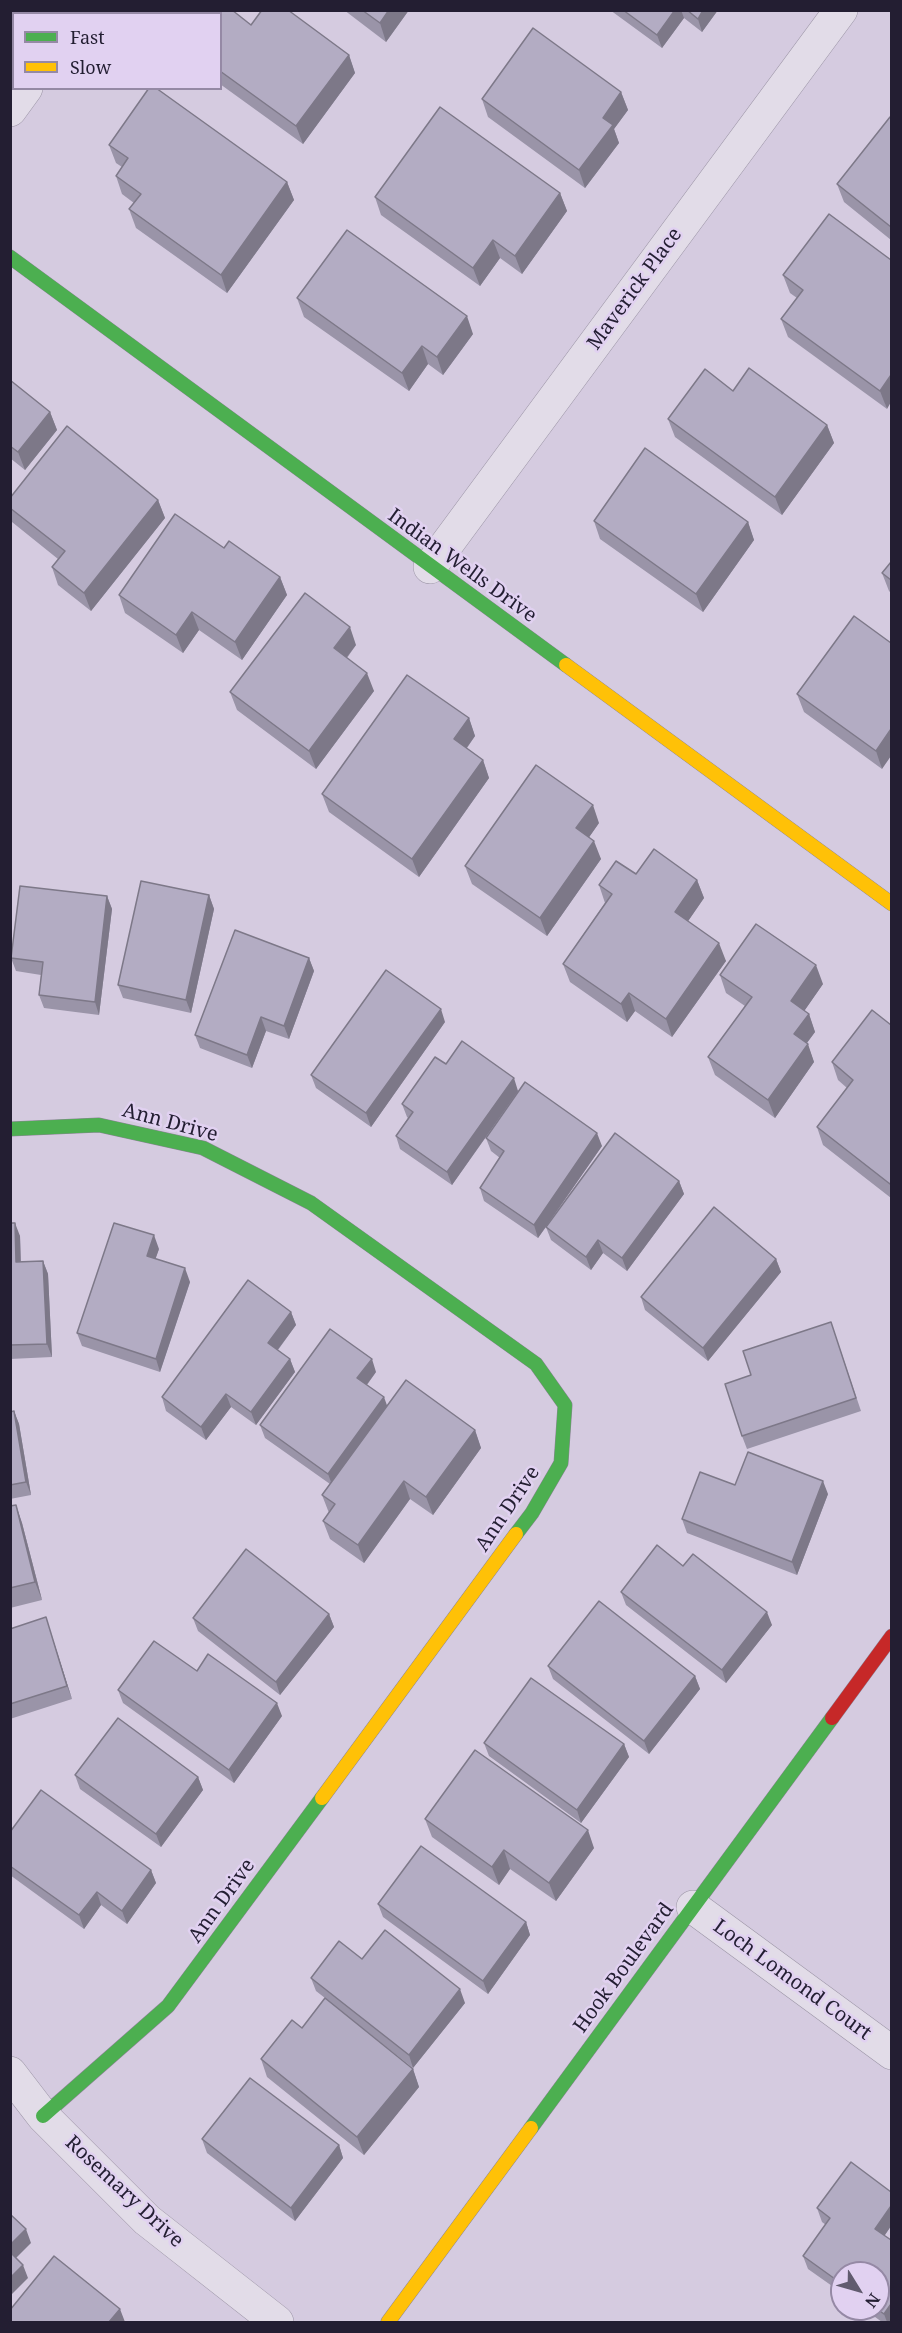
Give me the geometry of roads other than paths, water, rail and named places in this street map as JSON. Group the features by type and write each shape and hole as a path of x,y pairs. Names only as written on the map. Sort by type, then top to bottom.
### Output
{"street":[{"name":"Maverick Place","path":"430,567 841,10"},
{"path":"10,110 25,90"},
{"name":"Indian Wells Drive","path":"10,257 891,904"},
{"name":"Ann Drive","path":"10,1129 99,1125 203,1148 311,1203 536,1364 565,1405 561,1463 525,1522 168,2006 43,2116"},
{"name":"Hook Boulevard","path":"388,2322 891,1636"},
{"name":"Loch Lomond Court","path":"693,1907 891,2053"},
{"name":"Rosemary Drive","path":"10,2073 43,2116 147,2220 277,2322"}]}
